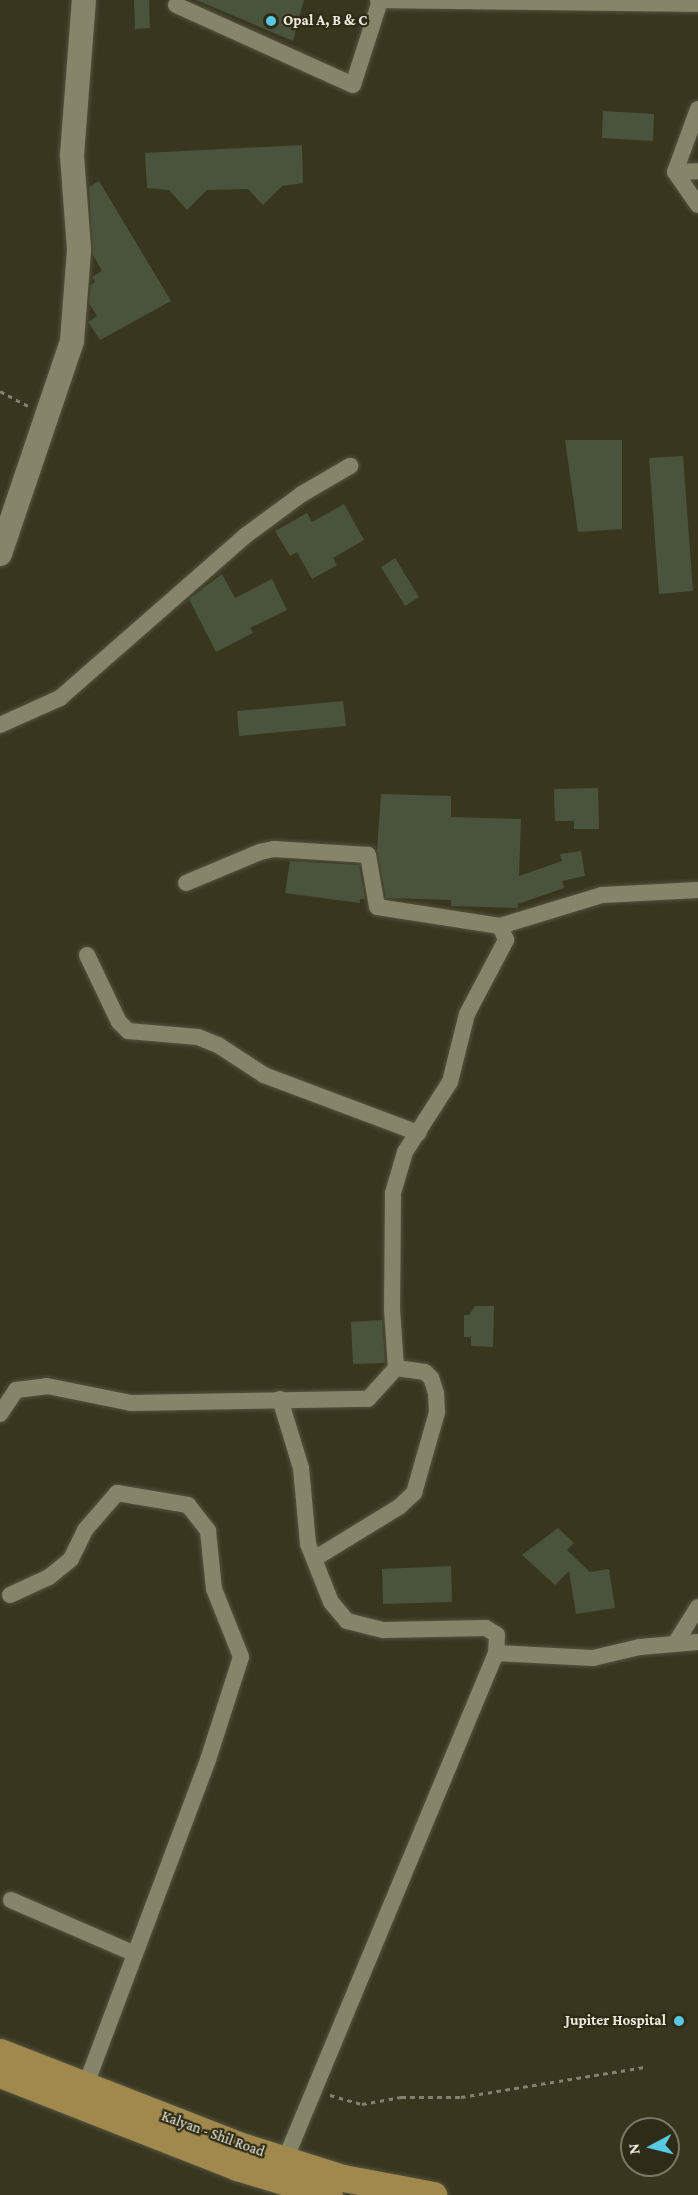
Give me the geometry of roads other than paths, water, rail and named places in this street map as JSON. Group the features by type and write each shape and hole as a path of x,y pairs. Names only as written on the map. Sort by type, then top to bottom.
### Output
{"main road":[{"name":"Kalyan - Shil Road","path":"0,2052 285,2160 343,2178 433,2195"},
{"name":"Kalyan - Shil Road","path":"0,2074 237,2167 329,2195"}],"street":[{"path":"0,554 72,341 79,249 72,155 84,0"},
{"path":"176,5 353,85 379,1 698,3"},
{"path":"675,172 698,109"},
{"path":"675,172 698,171"},
{"path":"675,172 698,205"},
{"path":"0,725 60,698 244,536 302,494 350,466"},
{"path":"186,883 260,852 274,849 368,855 377,907 500,926 602,895 698,890"},
{"path":"0,1414 16,1390 46,1386 131,1403 368,1399 396,1368 392,1310 393,1192 405,1152 450,1082 467,1014 506,940 500,926"},
{"path":"87,955 119,1022 128,1031 198,1037 218,1045 264,1075 418,1133"},
{"path":"314,1559 399,1507 414,1493 437,1412 436,1394 431,1378 425,1372 396,1368"},
{"path":"280,1400 301,1468 308,1544 331,1602 347,1622 384,1630 486,1628 497,1635 496,1653 285,2160"},
{"path":"10,1595 49,1577 71,1559 85,1530 117,1493 188,1505 208,1531 214,1589 241,1657 208,1760 133,1953 86,2085"},
{"path":"676,1642 698,1607"},
{"path":"496,1653 593,1658 676,1642 698,1642"},
{"path":"11,1900 133,1953"}],"place":[{"name":"Opal A, B & C","path":"271,21"},
{"name":"Jupiter Hospital","path":"679,2021"}]}
